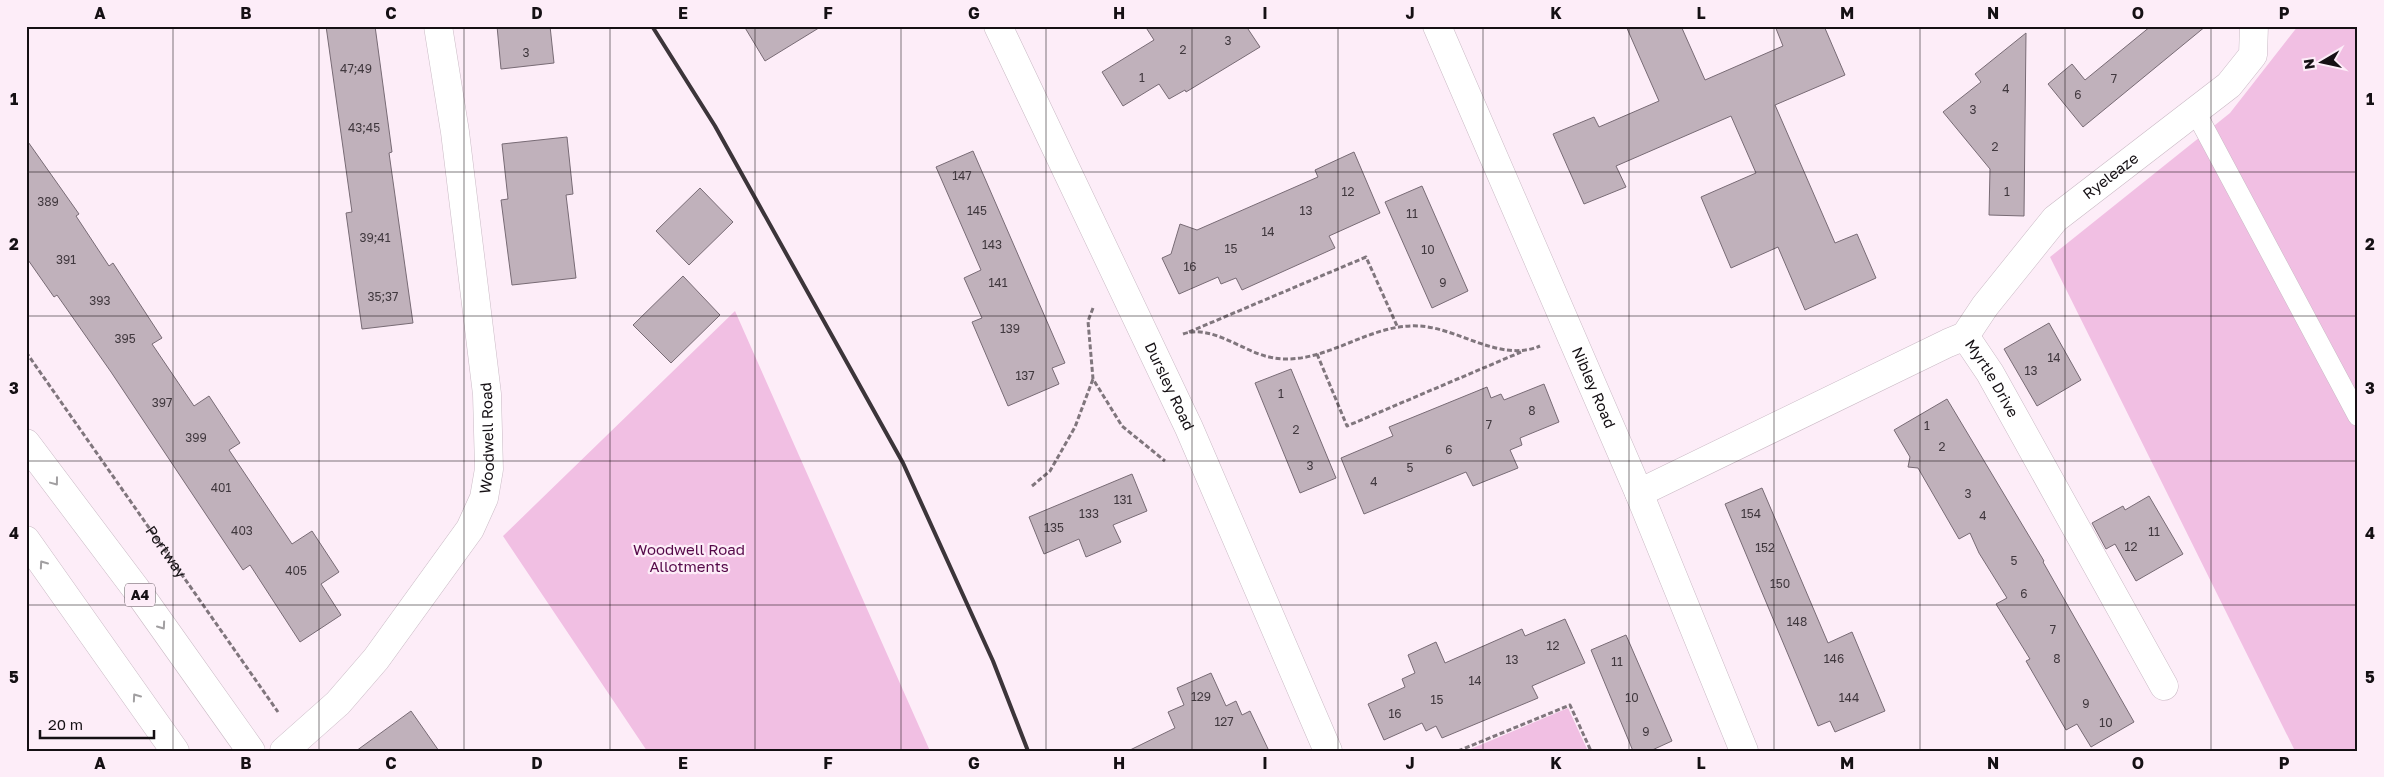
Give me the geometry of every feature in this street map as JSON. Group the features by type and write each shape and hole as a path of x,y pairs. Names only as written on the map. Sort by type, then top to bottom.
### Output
{"main road":[{"name":"Woodwell Road","path":"290,745 338,703 376,659 470,529 484,498 489,469 487,394 455,132 438,26"},
{"name":"Dursley Road","path":"998,26 1150,347 1210,479 1328,751"},
{"name":"Nibley Road","path":"1437,26 1639,493 1744,751"},
{"name":"Ryeleaze","path":"1964,336 2055,219 2229,86 2253,55 2254,26"},
{"name":"Myrtle Drive","path":"1639,493 1948,342 1964,336 1990,373 2164,686"},
{"name":"A4","path":"26,443 136,589 251,751"},
{"path":"26,540 175,751"}],"lane":[{"path":"2195,111 2358,416"}],"path":[{"path":"1150,347 1366,257 1398,328"},
{"path":"1032,486 1050,471 1075,427 1093,379 1088,321 1109,262"},
{"path":"1186,333 1204,332 1269,357 1296,359 1317,354 1384,329 1420,326 1511,352 1536,348 1570,333"},
{"path":"1317,354 1347,426 1526,349"},
{"name":"Portway","path":"26,352 290,745"},
{"path":"1093,379 1122,426 1164,461 1210,479"},
{"path":"1458,751 1570,705 1591,751"}],"green space":[{"path":"2298,26 2358,26 2358,751 2295,751 2050,257 2230,113"},
{"name":"Woodwell Road Allotments","path":"735,311 930,751 647,751 503,536"},
{"path":"1568,708 1588,751 1466,751"}],"building":[{"path":"326,26 375,26 392,152 389,153 413,323 362,329 346,213 352,212"},
{"path":"497,26 550,26 554,63 501,69"},
{"path":"744,26 822,26 765,61"},
{"path":"1145,26 1246,26 1260,47 1186,92 1185,90 1169,99 1159,84 1123,106 1102,72 1154,40"},
{"path":"1626,26 1681,26 1705,80 1783,46 1775,26 1824,26 1845,75 1775,105 1835,243 1857,234 1876,278 1805,310 1778,247 1731,268 1701,197 1756,173 1731,116 1616,166 1626,187 1584,204 1553,134 1594,117 1599,127 1659,101"},
{"path":"2151,26 2206,26 2083,127 2048,84 2072,64 2085,80"},
{"path":"2026,33 2024,216 1989,215 1990,169 1943,112 1981,82 1975,74"},
{"path":"567,137 573,194 566,195 576,278 512,285 501,200 508,199 502,144"},
{"path":"26,139 79,214 76,216 109,266 113,263 162,338 152,344 194,406 209,396 240,443 229,450 292,544 312,531 339,572 321,584 341,615 300,642 250,565 243,570 111,372 57,295 54,297 26,257"},
{"path":"973,151 1065,363 1052,368 1059,384 1008,406 972,322 982,318 964,278 981,270 936,167"},
{"path":"1354,152 1380,213 1329,236 1335,248 1242,290 1236,278 1221,284 1218,277 1179,294 1162,258 1171,254 1180,224 1197,230 1318,177 1315,170"},
{"path":"1422,186 1468,291 1432,308 1385,202"},
{"path":"700,188 733,222 689,265 656,231"},
{"path":"683,276 720,315 671,363 633,325"},
{"path":"2049,323 2081,380 2037,406 2004,349"},
{"path":"1291,369 1336,478 1300,493 1255,383"},
{"path":"1544,384 1559,422 1520,438 1522,445 1510,450 1518,468 1473,486 1466,472 1364,514 1341,458 1393,436 1389,427 1487,387 1491,398 1501,394 1504,400"},
{"path":"1947,399 2044,561 2134,722 2091,747 2077,724 2066,730 2026,661 2030,659 1996,604 2007,598 1979,553 1970,533 1959,539 1918,468 1908,467 1910,457 1894,430"},
{"path":"1132,474 1147,511 1113,525 1121,542 1086,557 1079,539 1044,554 1029,517"},
{"path":"1762,488 1828,643 1852,632 1885,711 1835,732 1830,721 1818,726 1725,504"},
{"path":"2149,496 2183,554 2136,581 2115,544 2106,549 2092,523 2123,506 2125,510"},
{"path":"1565,619 1585,663 1532,686 1538,698 1442,738 1436,726 1426,731 1422,723 1384,740 1368,704 1405,687 1402,679 1415,673 1408,655 1436,642 1445,663 1522,629 1525,636"},
{"path":"1626,635 1672,741 1650,751 1633,751 1591,650"},
{"path":"1211,673 1226,706 1236,701 1242,715 1250,711 1269,751 1128,751 1175,728 1168,712 1184,705 1177,688"},
{"path":"411,711 439,751 356,751"}],"railway":[{"path":"652,26 715,126 903,463 993,661 1028,751"}]}
